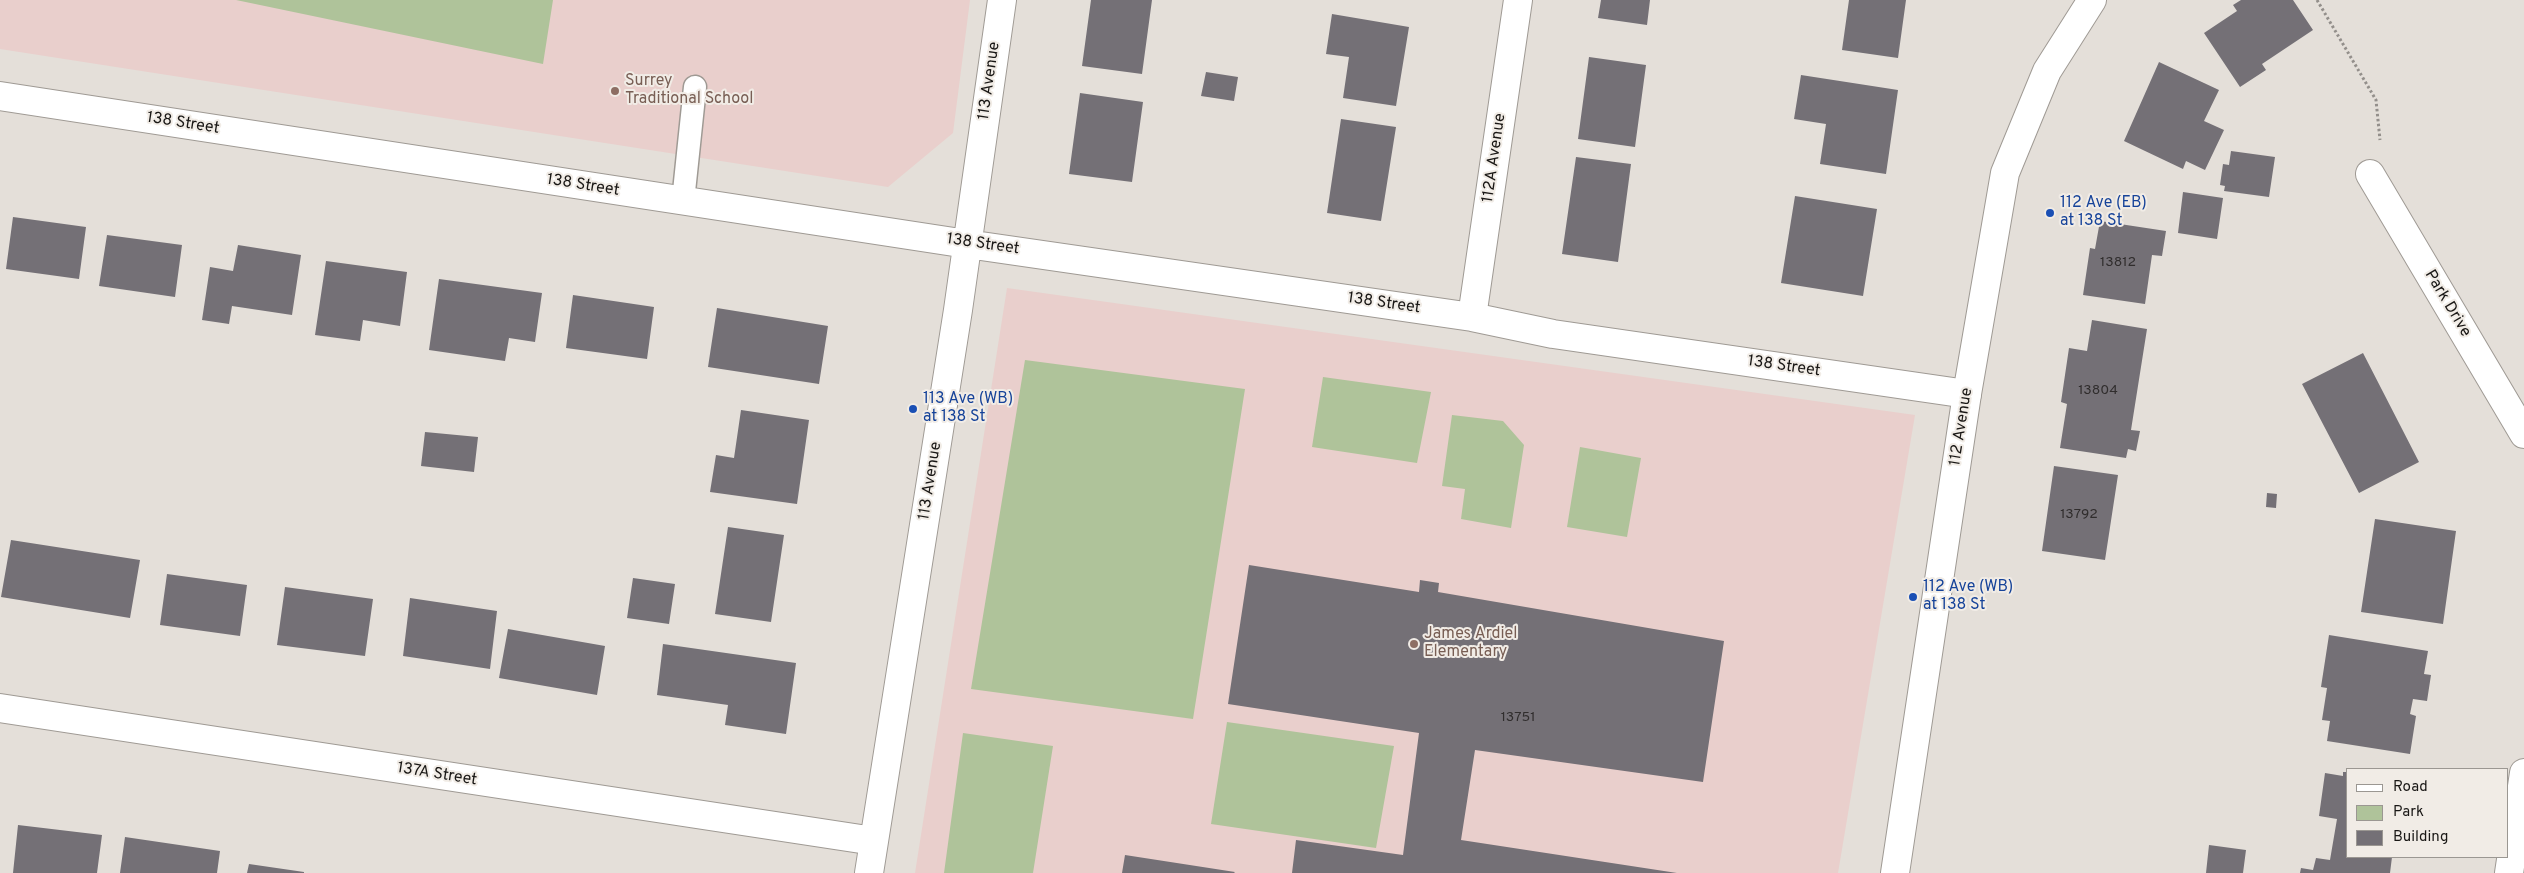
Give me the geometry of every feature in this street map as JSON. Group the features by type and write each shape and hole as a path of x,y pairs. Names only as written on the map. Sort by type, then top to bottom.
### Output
{"street":[{"name":"113 Avenue","path":"869,873 967,244 1002,0"},
{"name":"112A Avenue","path":"1472,317 1518,0"},
{"name":"112 Avenue","path":"1895,873 1967,394 2005,173 2047,70 2092,0"},
{"name":"138 Street","path":"0,96 967,244 1472,317 1563,335 1967,394"},
{"name":"Park Drive","path":"2370,174 2524,434"},
{"name":"137A Street","path":"0,708 874,841"},
{"path":"2509,873 2524,773"}],"lane":[{"path":"683,201 695,86"}],"path":[{"path":"2317,0 2376,100 2380,140"}],"shaded area":[{"name":"Surrey Traditional School","path":"0,0 970,0 953,133 888,187 0,49"},
{"name":"James Ardiel Elementary","path":"1007,288 1915,415 1838,873 915,873"}],"green space":[{"path":"236,0 553,0 543,64"},
{"path":"1025,360 1245,389 1193,719 971,689"},
{"path":"1323,377 1431,392 1417,463 1312,447"},
{"path":"1452,415 1503,421 1524,445 1511,528 1461,519 1465,489 1442,486"},
{"path":"1580,447 1641,458 1627,537 1567,527"},
{"path":"1227,722 1394,746 1376,848 1211,824"},
{"path":"963,733 1053,746 1033,873 944,873"}],"building":[{"path":"1091,0 1152,0 1142,74 1082,66"},
{"path":"1601,0 1650,0 1647,25 1598,18"},
{"path":"1849,0 1906,0 1898,58 1842,50"},
{"path":"2241,0 2293,0 2313,30 2262,64 2266,70 2240,87 2204,33 2237,11 2233,5"},
{"path":"1332,14 1409,27 1396,106 1343,98 1349,57 1326,54"},
{"path":"1589,57 1646,65 1635,147 1578,139"},
{"path":"2159,62 2219,90 2204,121 2224,130 2205,170 2186,161 2183,169 2124,141"},
{"path":"1206,72 1238,77 1234,101 1201,96"},
{"path":"1801,75 1898,90 1886,174 1820,164 1826,124 1794,119"},
{"path":"1080,93 1143,102 1132,182 1069,174"},
{"path":"1341,119 1396,127 1381,221 1327,213"},
{"path":"2231,151 2275,157 2269,197 2224,191 2225,186 2220,185 2223,164 2229,165"},
{"path":"1576,157 1631,164 1618,262 1562,254"},
{"path":"2183,192 2223,198 2217,239 2178,233"},
{"path":"1795,196 1877,209 1863,296 1781,283"},
{"path":"13,217 86,227 79,279 6,269"},
{"path":"2100,221 2166,231 2162,256 2152,255 2145,304 2083,295 2090,248 2095,249"},
{"path":"107,235 182,245 175,297 99,286"},
{"path":"238,245 301,255 292,315 232,306 229,324 202,320 210,267 233,271"},
{"path":"326,261 407,272 400,326 363,320 360,341 315,335"},
{"path":"439,279 542,293 535,342 509,338 505,361 429,350"},
{"path":"573,295 654,307 647,359 566,348"},
{"path":"717,308 828,326 819,384 708,367"},
{"path":"2092,320 2147,329 2131,430 2140,431 2136,451 2128,449 2126,458 2060,448 2067,404 2061,402 2069,348 2087,351"},
{"path":"2363,353 2419,462 2359,493 2302,384"},
{"path":"741,410 809,420 797,504 710,492 716,455 734,458"},
{"path":"425,432 478,437 474,472 421,466"},
{"path":"2054,466 2118,475 2105,560 2042,551"},
{"path":"2267,493 2277,494 2276,508 2266,507"},
{"path":"2375,519 2456,531 2443,624 2361,612"},
{"path":"728,527 784,535 771,622 715,614"},
{"path":"11,540 140,560 130,618 1,597"},
{"path":"1249,565 1419,592 1420,580 1439,583 1438,592 1724,641 1703,782 1475,750 1461,840 1677,873 1292,873 1296,840 1403,855 1419,733 1228,704"},
{"path":"167,574 247,585 240,636 160,625"},
{"path":"633,578 675,584 669,624 627,618"},
{"path":"285,587 373,599 365,656 277,645"},
{"path":"410,598 497,611 490,669 403,656"},
{"path":"508,629 605,646 597,695 499,678"},
{"path":"2329,635 2428,651 2424,674 2431,675 2427,701 2413,699 2410,714 2416,716 2410,754 2327,741 2330,721 2322,720 2327,688 2321,687"},
{"path":"663,644 796,663 786,734 725,725 728,705 657,695"},
{"path":"2343,772 2346,772 2346,858 2392,858 2390,873 2300,873 2301,868 2313,870 2316,858 2330,860 2337,819 2319,816 2325,773 2343,776"},
{"path":"18,825 102,835 97,873 13,873"},
{"path":"125,837 220,851 217,873 120,873"},
{"path":"2209,845 2246,850 2243,873 2206,873"},
{"path":"1125,855 1235,872 1122,873"},
{"path":"249,864 304,872 304,873 247,873"}],"place":[{"name":"Surrey Traditional School","path":"615,91"},
{"name":"112 Ave (EB) at 138 St","path":"2050,213"},
{"name":"113 Ave (WB) at 138 St","path":"913,409"},
{"name":"112 Ave (WB) at 138 St","path":"1913,597"},
{"name":"James Ardiel Elementary","path":"1414,644"}]}
